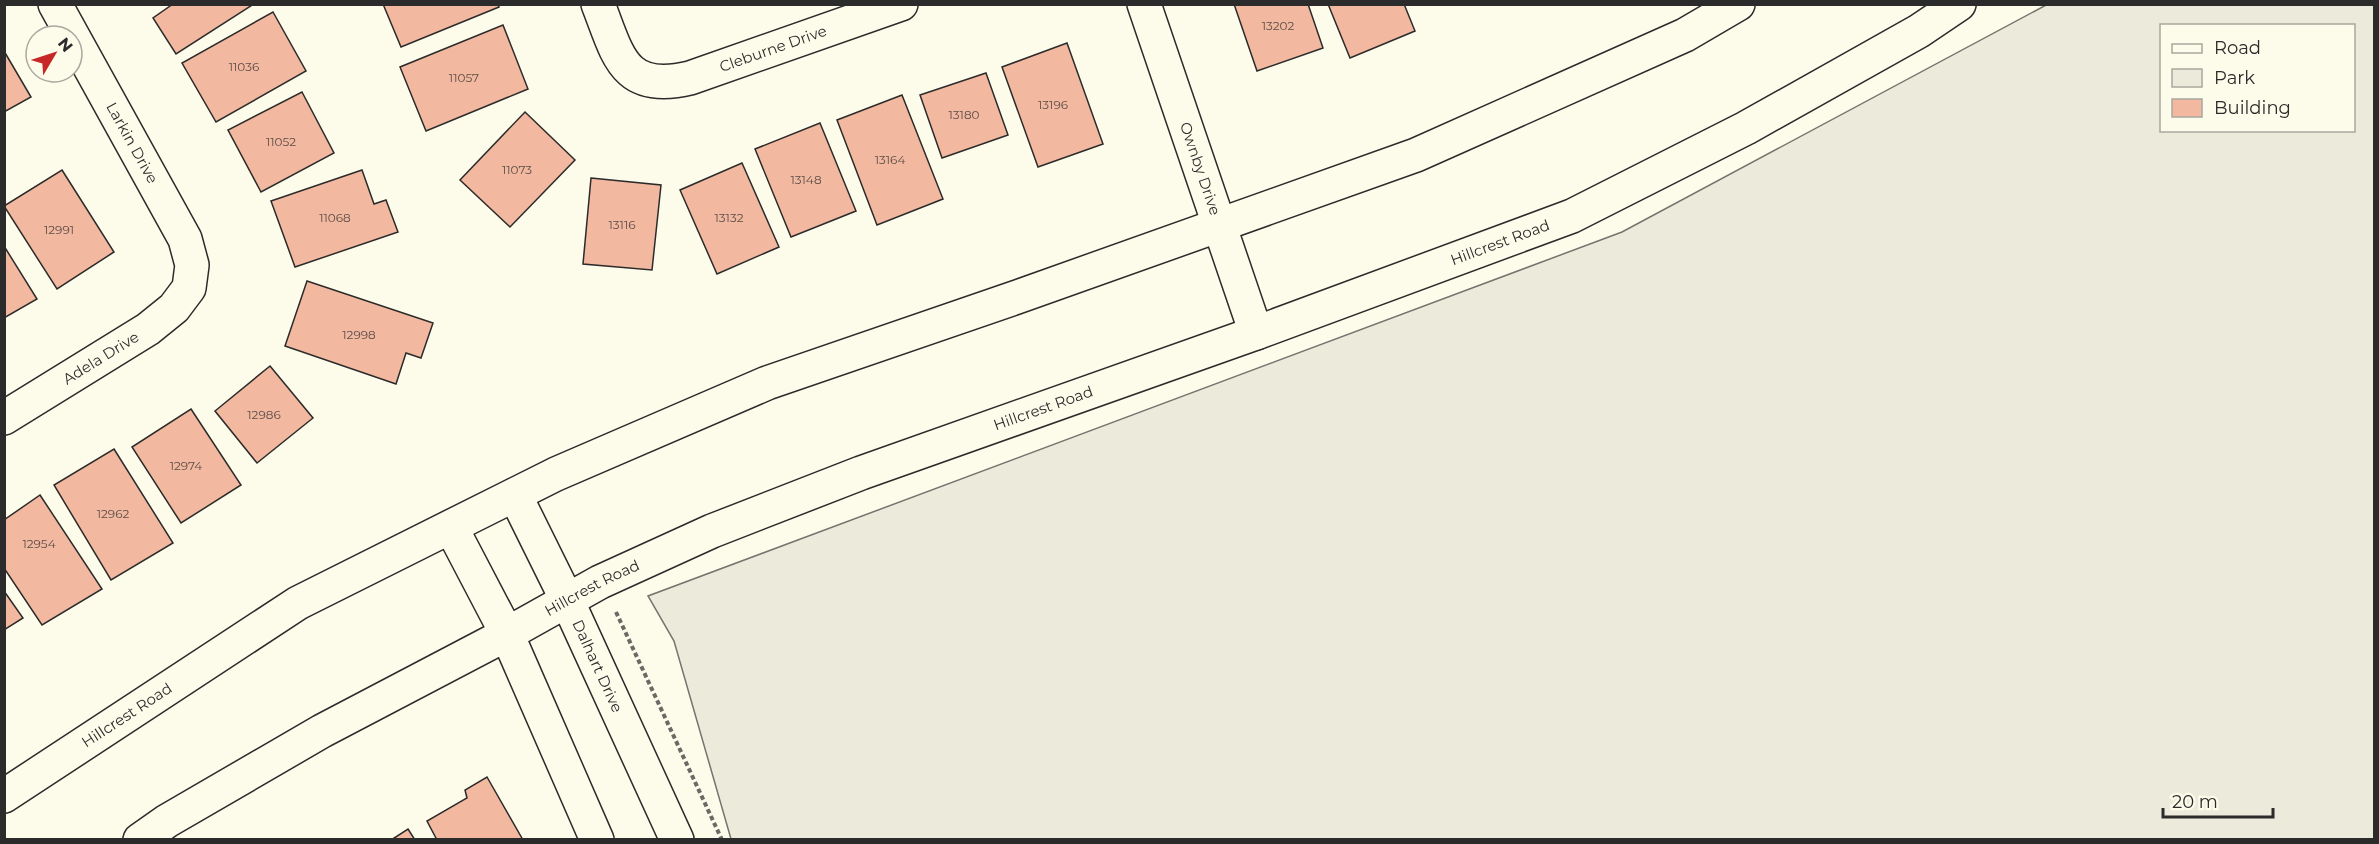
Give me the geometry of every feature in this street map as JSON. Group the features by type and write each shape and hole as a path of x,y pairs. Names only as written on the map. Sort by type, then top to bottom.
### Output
{"main road":[{"name":"Larkin Drive","path":"55,4 185,239 192,265 189,288"},
{"name":"Cleburne Drive","path":"598,4 622,64 643,77 660,82 690,78 901,4"},
{"name":"Ownby Drive","path":"1144,4 1256,333"},
{"name":"Hillcrest Road","path":"4,796 298,603 556,474 767,383 1416,154 1685,35 1738,4"},
{"name":"Hillcrest Road","path":"140,840 167,821 322,731 507,634 600,582 712,531 861,473 1256,333 1572,216 1746,128 1919,31 1959,4"},
{"name":"Adela Drive","path":"4,418 148,329 174,308 189,288"},
{"name":"Dalhart Drive","path":"515,495 567,600 677,840"},
{"path":"451,527 507,634 597,840"}],"path":[{"path":"614,609 722,840"}],"green space":[{"path":"2048,4 2374,5 2374,839 731,839 674,641 648,596 1622,232"}],"building":[{"path":"173,4 254,4 176,54 153,18"},
{"path":"383,4 498,4 499,7 401,47"},
{"path":"1234,4 1308,4 1323,48 1257,71"},
{"path":"1328,4 1404,4 1415,31 1350,58"},
{"path":"273,12 306,71 216,122 182,63"},
{"path":"503,25 528,89 426,131 400,67"},
{"path":"1067,43 1103,144 1038,167 1002,67"},
{"path":"4,51 31,97 4,112"},
{"path":"986,73 1008,135 942,158 920,95"},
{"path":"302,92 334,153 261,192 228,130"},
{"path":"902,95 943,199 877,225 837,120"},
{"path":"525,112 575,160 510,227 460,180"},
{"path":"820,123 856,211 791,237 755,149"},
{"path":"742,163 779,247 717,274 680,190"},
{"path":"62,170 114,252 57,289 4,206"},
{"path":"362,170 374,204 386,200 398,232 295,267 271,201"},
{"path":"591,178 661,185 652,270 583,264"},
{"path":"4,246 37,299 4,318"},
{"path":"307,281 433,323 421,358 406,353 396,384 285,346"},
{"path":"270,366 313,418 257,463 215,411"},
{"path":"191,409 241,485 181,523 132,447"},
{"path":"114,449 173,543 111,580 54,485"},
{"path":"40,495 102,589 42,625 4,568 4,520"},
{"path":"4,591 23,618 4,630"},
{"path":"487,777 523,840 437,840 427,821 467,798 465,790"},
{"path":"408,829 415,840 391,840"}]}
